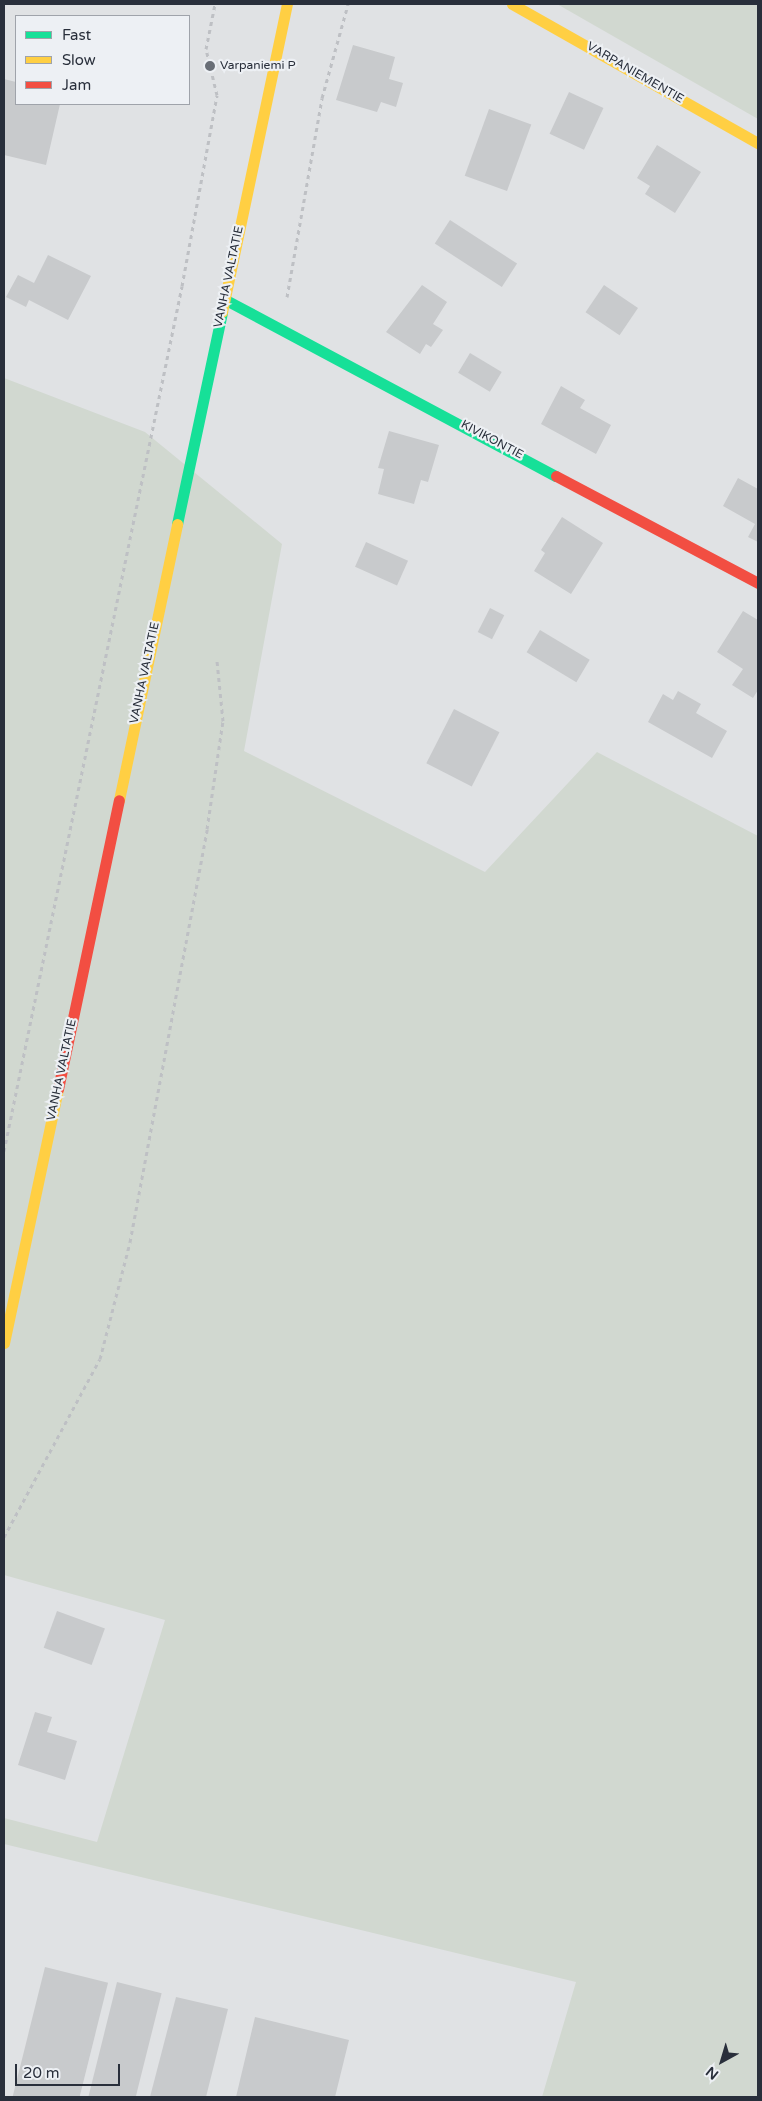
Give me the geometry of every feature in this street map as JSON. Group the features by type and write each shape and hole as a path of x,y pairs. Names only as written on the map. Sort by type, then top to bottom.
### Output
{"main road":[{"name":"VANHA VALTATIE","path":"4,1343 287,4"},
{"name":"VARPANIEMENTIE","path":"512,4 758,143"},
{"name":"KIVIKONTIE","path":"224,299 282,328 758,583"}],"path":[{"path":"4,1151 185,267 217,95 206,48 215,4"},
{"path":"282,328 322,98 348,4"},
{"path":"4,1537 100,1359 130,1242 214,780 223,721 217,661"}],"shaded area":[{"path":"557,4 758,4 758,119"},
{"path":"4,378 145,432 282,544 244,751 485,872 597,752 758,836 758,2097 542,2097 576,1982 4,1844 4,1818 97,1842 165,1620 4,1575"}],"building":[{"path":"353,45 395,57 389,79 403,83 396,107 381,102 377,112 336,100"},
{"path":"4,79 15,82 15,105 60,105 46,165 4,155"},
{"path":"569,92 603,108 584,150 550,134"},
{"path":"489,109 531,124 507,191 465,176"},
{"path":"657,145 701,172 675,213 645,194 650,186 637,178"},
{"path":"450,220 517,264 502,287 435,243"},
{"path":"48,255 91,276 68,320 29,300 26,307 6,297 18,275 34,283"},
{"path":"422,285 447,302 433,324 443,330 431,347 426,344 420,354 386,332"},
{"path":"604,285 638,308 620,335 586,312"},
{"path":"470,353 502,372 490,392 458,373"},
{"path":"561,386 585,400 580,408 611,425 596,454 541,424"},
{"path":"389,431 439,445 428,482 421,480 414,504 378,494 384,469 378,468"},
{"path":"738,478 758,489 758,542 748,537 755,524 723,506"},
{"path":"562,517 603,543 571,594 534,571 545,553 541,550"},
{"path":"366,542 408,561 397,585 355,567"},
{"path":"490,608 504,615 492,639 478,632"},
{"path":"743,611 758,620 758,690 753,698 732,685 743,669 717,652"},
{"path":"540,630 590,660 576,682 527,652"},
{"path":"678,691 701,704 696,713 727,731 712,758 648,722 663,694 673,700"},
{"path":"454,709 499,732 472,787 426,763"},
{"path":"57,1611 105,1628 92,1665 44,1648"},
{"path":"35,1712 52,1717 47,1732 77,1741 65,1780 18,1765"},
{"path":"45,1967 108,1983 80,2097 13,2097"},
{"path":"117,1982 162,1993 136,2097 88,2097"},
{"path":"176,1997 228,2009 206,2097 150,2097"},
{"path":"255,2017 349,2040 335,2097 236,2097"}],"traffic: fast":[{"path":"224,299 556,476"},
{"path":"177,524 222,312"}],"traffic: slow":[{"path":"222,312 287,4"},
{"path":"512,4 758,143"},
{"path":"119,800 177,524"},
{"path":"4,1343 58,1089"}],"traffic: jam":[{"path":"556,476 758,583"},
{"path":"58,1089 119,800"}],"place":[{"name":"Varpaniemi P","path":"210,66"}]}
